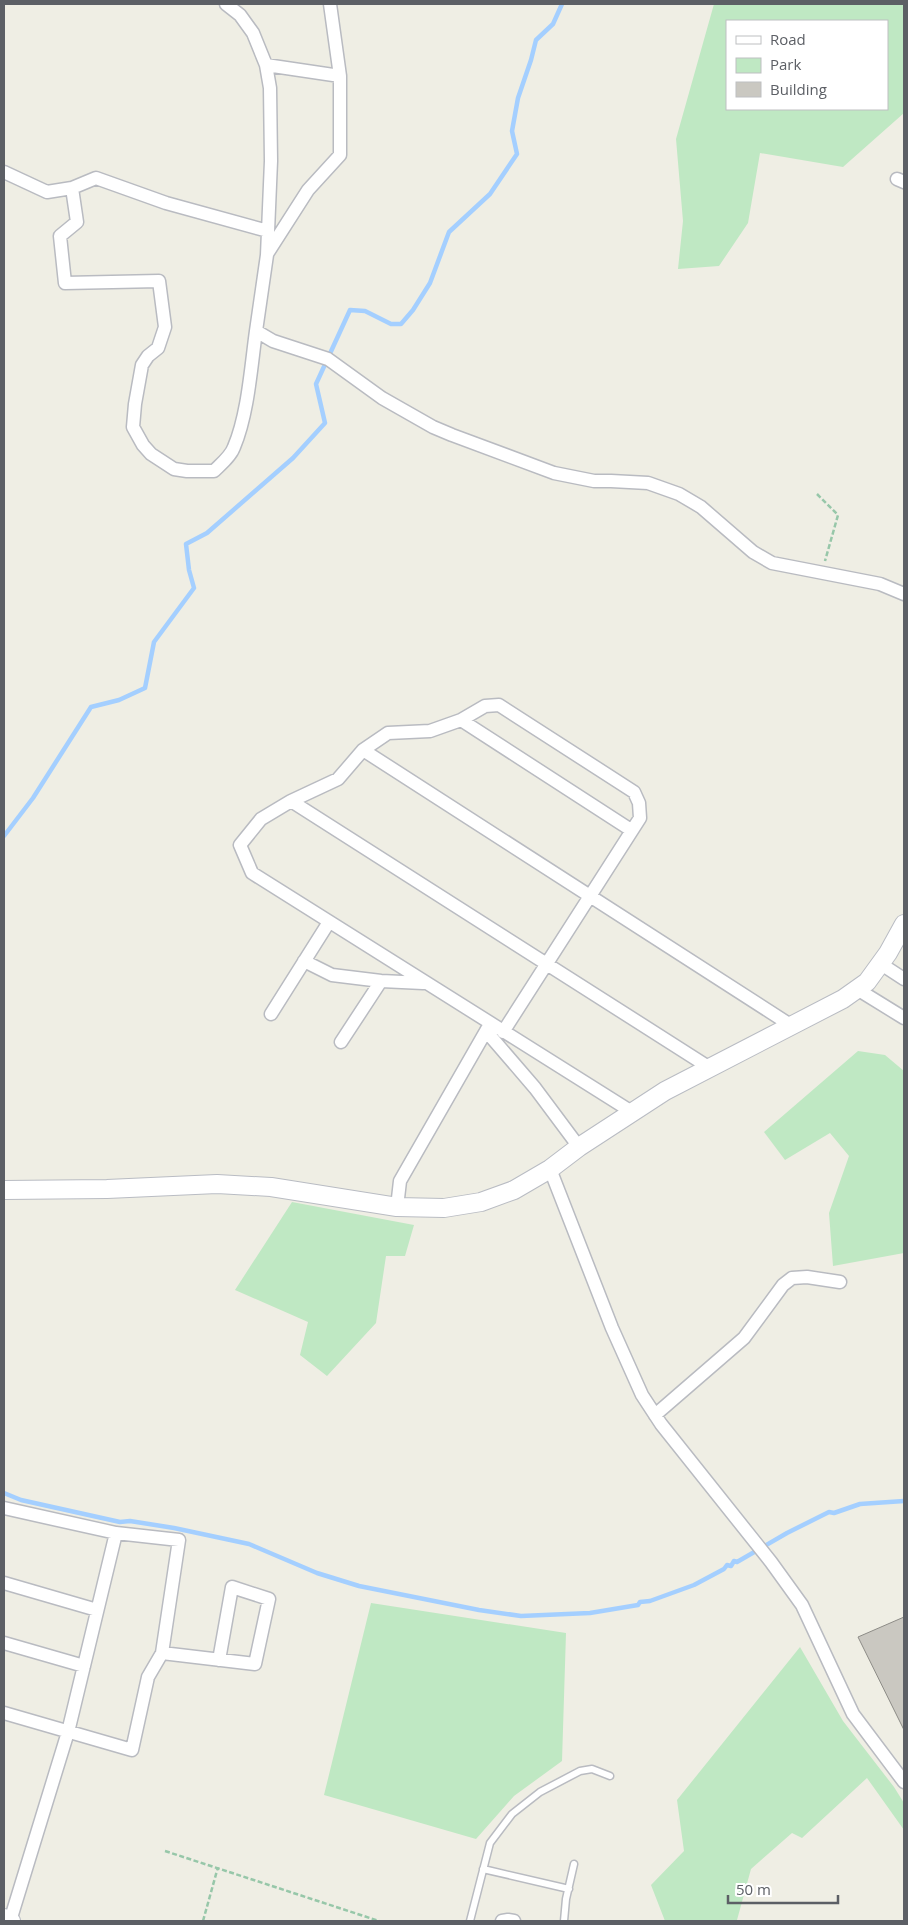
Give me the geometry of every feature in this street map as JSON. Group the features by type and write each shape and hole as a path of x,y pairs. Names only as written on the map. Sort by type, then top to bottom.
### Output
{"street":[{"path":"72,188 77,222 60,236 65,283 159,280 165,327 158,348 148,356 142,365 133,427 151,454 174,469 214,471 234,449 245,409 267,255 271,161 270,88 266,64 253,33 240,15 226,4"},
{"path":"267,255 308,190 340,154 340,76 330,4"},
{"path":"266,64 340,76"},
{"path":"4,172 47,192 72,188 96,178 166,203 268,231"},
{"path":"256,331 273,341 328,359 382,398 433,427 554,473 594,481 648,483 680,494 702,507 753,552 772,564 880,584 904,594"},
{"path":"503,1032 640,818 639,803 634,792 499,705 485,706 461,720 430,731 388,733 363,750 338,779 261,819 240,845 252,873 425,983 488,1027 503,1032 632,1112"},
{"path":"461,720 631,830"},
{"path":"363,750 792,1026"},
{"path":"291,802 710,1068"},
{"path":"271,1014 329,922"},
{"path":"4,1190 107,1189 217,1184 271,1187 397,1207 444,1208 481,1202 514,1190 550,1169 579,1147 664,1091 843,999 867,982 881,964 904,924"},
{"path":"304,961 332,975 381,981 425,983"},
{"path":"881,964 904,979"},
{"path":"341,1042 381,981"},
{"path":"857,989 904,1018"},
{"path":"488,1027 579,1147"},
{"path":"397,1207 400,1181 488,1027"},
{"path":"550,1169 612,1328 642,1395 655,1415 771,1562 802,1605 853,1714 904,1782"},
{"path":"655,1415 744,1338 783,1285 792,1278 807,1277 840,1282"},
{"path":"4,1508 116,1533 179,1540 162,1653 148,1677 132,1750 4,1713"},
{"path":"4,1918 11,1921 68,1732 116,1533"},
{"path":"4,1583 97,1610"},
{"path":"162,1653 219,1660 255,1664 269,1599 232,1587 219,1660"},
{"path":"4,1642 84,1666"},
{"path":"502,1921 514,1921"}],"lane":[{"path":"470,1921 490,1843 512,1814 540,1792 580,1771 592,1769 610,1776"},
{"path":"564,1921 568,1889 574,1864"},
{"path":"484,1869 568,1889"}],"path":[{"path":"817,494 838,515 822,574"},
{"path":"165,1851 379,1921"},
{"path":"203,1921 218,1867"}],"green space":[{"path":"714,4 904,4 904,113 843,167 760,153 748,223 719,266 678,269 683,221 676,139"},
{"path":"858,1051 885,1055 904,1071 904,1253 833,1266 829,1213 849,1156 830,1133 785,1160 764,1132"},
{"path":"292,1202 414,1225 405,1256 386,1256 376,1323 327,1376 300,1355 308,1322 235,1290"},
{"path":"371,1603 566,1633 562,1761 514,1796 476,1839 324,1795"},
{"path":"800,1647 843,1721 894,1787 904,1803 904,1830 867,1778 802,1838 792,1833 751,1869 737,1920 665,1921 651,1885 684,1851 677,1800"}],"building":[{"path":"904,1617 904,1730 858,1637"}],"waterway":[{"path":"4,836 33,798 91,707 119,700 145,688 154,642 194,588 189,570 186,544 207,533 293,458 325,423 316,384 350,310 365,311 391,324 401,324 413,310 430,283 449,232 490,194 517,154 512,131 518,98 536,40 553,24 562,4"},
{"path":"4,1493 21,1500 120,1522 130,1521 174,1528 249,1544 317,1573 359,1586 479,1610 521,1616 590,1613 638,1605 640,1602 650,1601 694,1585 724,1569 727,1565 731,1566 734,1561 737,1562 787,1533 829,1512 834,1513 860,1504 904,1501"}]}
